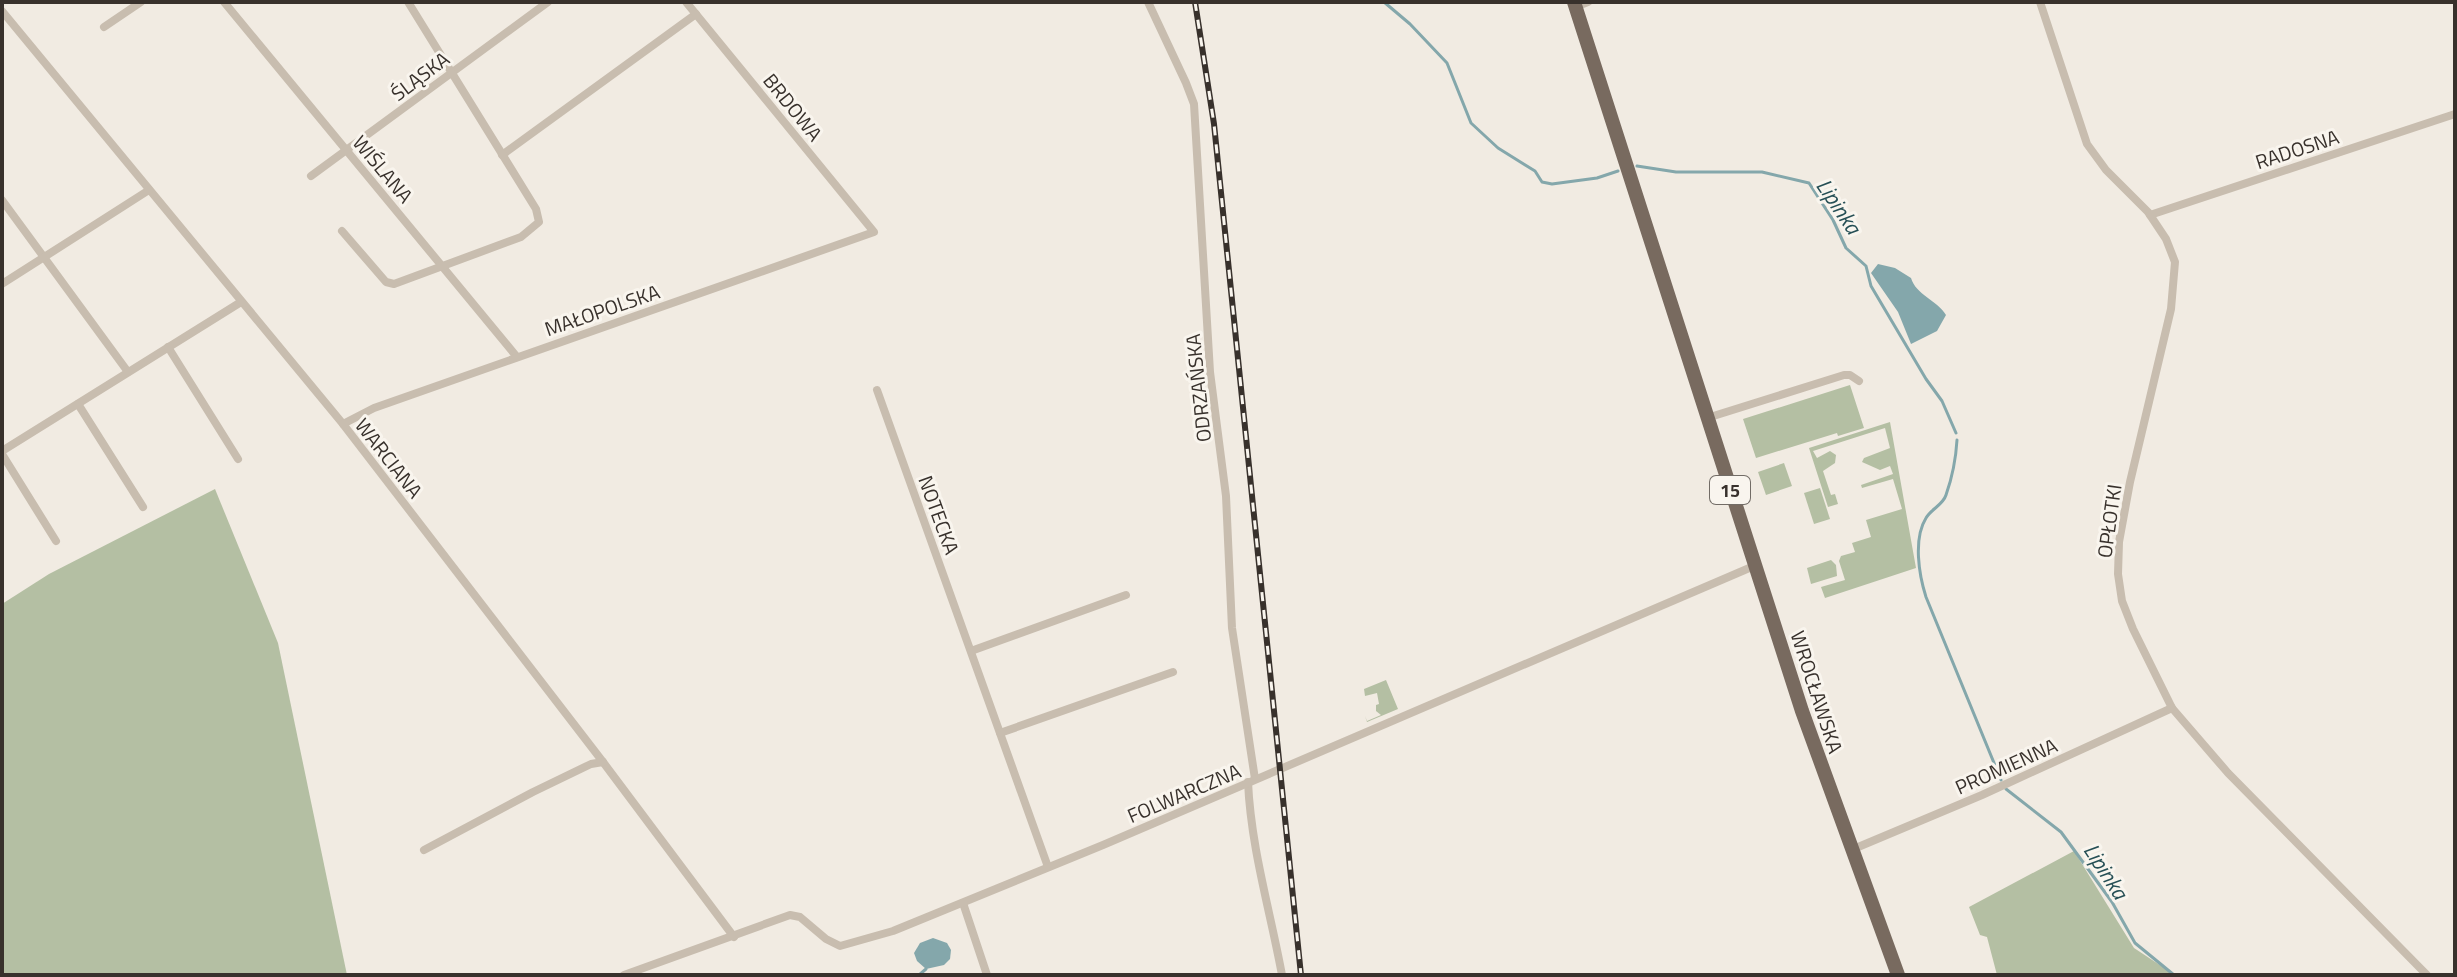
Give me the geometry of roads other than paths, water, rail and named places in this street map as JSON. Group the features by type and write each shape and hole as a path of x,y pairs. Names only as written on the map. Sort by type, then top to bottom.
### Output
{"main road":[{"name":"WROCŁAWSKA","path":"1579,4 1754,566 1851,850 1898,975"}],"street":[{"path":"104,27 141,2"},
{"name":"WIŚLANA","path":"224,2 517,357"},
{"path":"342,231 386,282 394,284 521,237 539,222 536,209 408,2"},
{"name":"ŚLĄSKA","path":"311,176 548,2"},
{"name":"BRDOWA","path":"686,2 874,232"},
{"name":"ODRZAŃSKA","path":"1148,2 1186,83 1196,125 1195,159 1210,372 1226,496 1232,628 1252,780 1253,843 1270,908 1282,975"},
{"name":"OPŁOTKI","path":"2040,2 2087,144 2106,170 2150,215 2166,239 2175,262 2175,279 2153,393 2130,482 2119,542 2118,574 2122,601 2133,629 2172,708 2228,773 2427,975"},
{"name":"WARCIANA","path":"2,11 343,424 734,937"},
{"path":"502,155 696,14"},
{"name":"RADOSNA","path":"2150,215 2455,114"},
{"path":"2,284 149,190"},
{"path":"2,200 128,372"},
{"name":"MAŁOPOLSKA","path":"343,424 374,408 874,232"},
{"path":"56,541 2,452 241,302"},
{"path":"168,347 238,459"},
{"path":"1707,418 1841,376 1850,375 1859,381"},
{"name":"NOTECKA","path":"877,390 1048,867"},
{"path":"78,404 143,507"},
{"name":"FOLWARCZNA","path":"624,975 790,915 800,917 826,939 840,946 893,931 1754,566"},
{"path":"971,651 1126,595"},
{"path":"1000,733 1173,672"},
{"name":"PROMIENNA","path":"1851,850 1982,795 2172,708"},
{"path":"424,850 533,792 591,764 603,762"},
{"path":"963,903 987,975"}],"water":[{"path":"1878,264 1895,268 1911,278 1917,289 1942,310 1946,315 1937,331 1911,344 1898,312 1871,273"},
{"path":"933,938 947,943 951,950 950,959 944,965 926,969 914,953 920,943"}],"waterway":[{"name":"Lipinka","path":"1384,2 1447,63 1471,123 1498,148 1535,171 1542,182 1552,184 1597,178 1618,171"},
{"name":"Lipinka","path":"1637,166 1676,172 1762,172 1809,183 1833,220 1846,248 1866,266 1871,286 1942,401 1956,433"},
{"name":"Lipinka","path":"1957,440 1946,495 1922,527 1918,546 1919,568 1926,597 2001,780"},
{"name":"Lipinka","path":"2006,789 2061,832 2112,902 2135,943 2174,975"},
{"path":"919,975 926,969"}],"railway":[{"path":"1195,2 1214,124 1301,975"}]}
